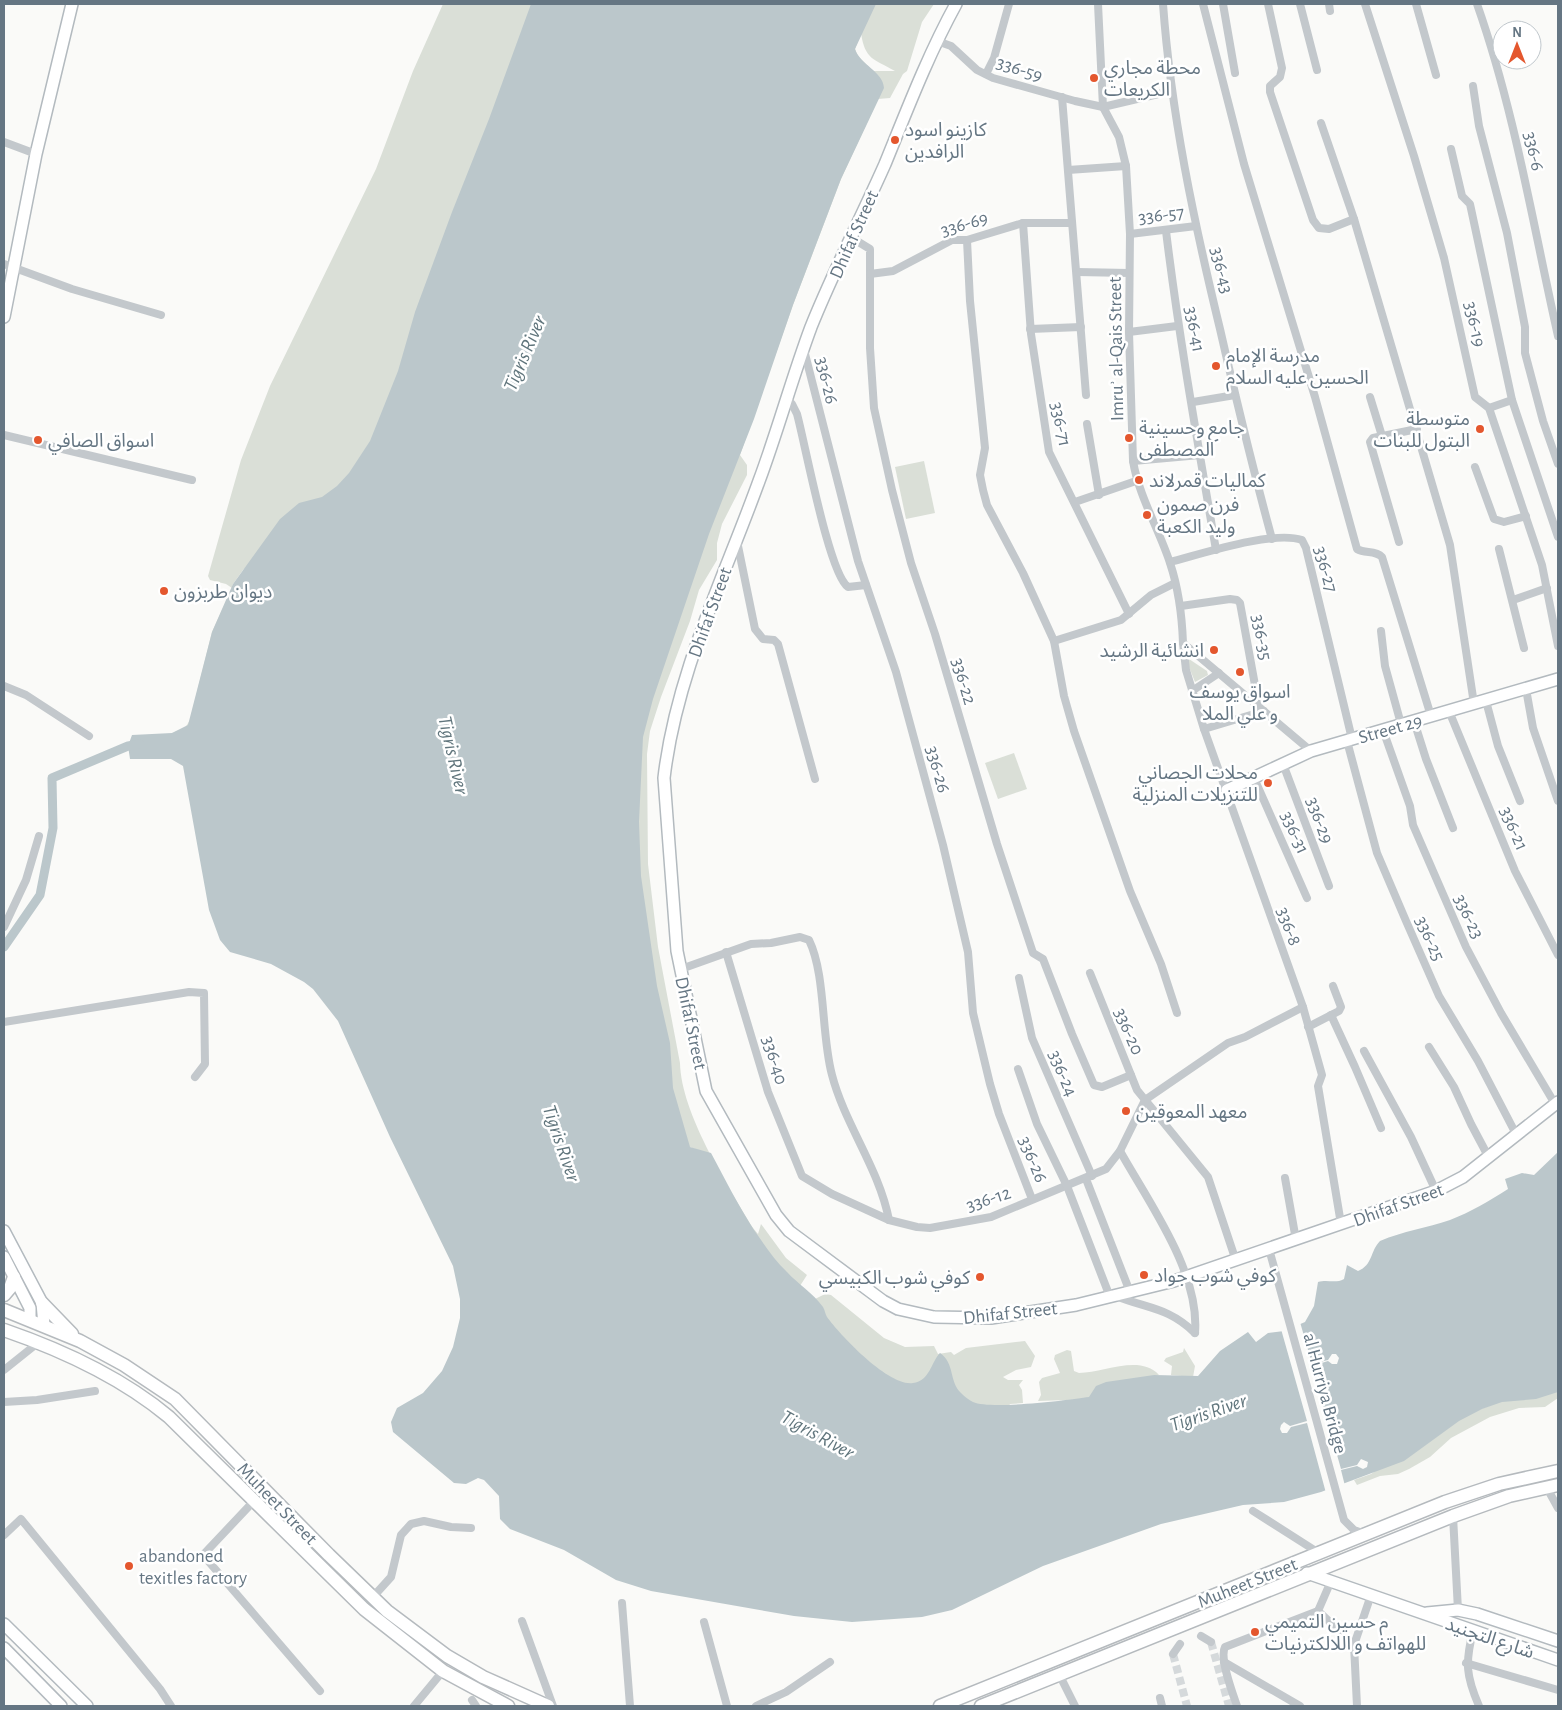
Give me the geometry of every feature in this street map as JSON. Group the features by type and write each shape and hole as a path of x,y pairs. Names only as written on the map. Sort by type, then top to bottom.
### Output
{"main road":[{"path":"4,1295 10,1288 14,1277"},
{"path":"42,1302 80,1341"},
{"name":"Muheet Street","path":"4,1310 80,1341 124,1365 175,1399 372,1598 447,1656 483,1677 548,1706"},
{"path":"10,1332 19,1326 24,1317 39,1340"},
{"path":"39,1340 48,1336 50,1328"},
{"path":"39,1340 50,1328"},
{"name":"Muheet Street","path":"10,1332 39,1340 143,1395 169,1417 253,1502 364,1609 443,1671 508,1706"},
{"name":"Muheet Street","path":"940,1706 1380,1528 1499,1484 1558,1471"},
{"name":"Muheet Street","path":"980,1706 1453,1516 1509,1496 1553,1487"},
{"path":"1380,1528 1380,1536 1387,1542"},
{"path":"1364,1535 1369,1542 1369,1549"}],"street":[{"path":"4,311 8,265 72,4"},
{"name":"Dhifaf Street","path":"956,4 937,40 804,348 759,482 690,668 665,765 664,778 676,940 680,969 709,1098 782,1224 802,1241 884,1302 918,1315 968,1318 1007,1316 1113,1296 1188,1277 1436,1191 1463,1177 1488,1156 1517,1136 1556,1103"},
{"path":"986,74 994,58 1009,4"},
{"name":"Imruʾ al-Qais Street","path":"1098,4 1103,106 1119,137 1126,166 1130,234 1129,332 1136,480 1170,562 1181,606 1183,643"},
{"name":"336-43","path":"1163,4 1171,91 1196,226 1235,395 1272,539"},
{"path":"1203,4 1244,164 1315,397 1357,548 1362,552 1378,553 1382,556 1431,716"},
{"path":"1223,4 1235,73"},
{"path":"1268,4 1282,68 1280,77 1270,86 1270,92 1313,220 1320,228 1329,229 1354,219"},
{"path":"1300,4 1317,70"},
{"name":"336-19","path":"1365,4 1414,156 1444,258 1475,397 1489,408 1542,565 1558,646"},
{"path":"1416,4 1436,75"},
{"name":"336-6","path":"1477,4 1496,57 1518,145 1558,336"},
{"name":"336-59","path":"937,40 951,46 962,58 986,74 1004,82 1103,106"},
{"path":"1473,86 1479,126 1497,188 1524,318 1525,353 1543,421 1558,464"},
{"path":"1103,106 1171,91"},
{"path":"1062,97 1072,223 1078,272 1086,395"},
{"path":"1321,123 1354,219 1450,545 1480,702 1520,801"},
{"path":"4,142 36,154"},
{"path":"1451,149 1462,196 1470,204 1512,400 1558,537"},
{"path":"1068,170 1126,166"},
{"name":"336-69","path":"870,274 893,271 952,240 966,240 1023,223 1072,223"},
{"name":"336-71","path":"1023,223 1030,329 1049,452 1099,557 1129,614"},
{"name":"336-57","path":"1130,234 1196,226"},
{"name":"336-41","path":"1166,231 1177,326 1192,402 1216,550"},
{"name":"336-22","path":"852,238 870,249 870,348 874,408 911,563 935,634 997,844 1032,953 1043,959 1094,1085 1102,1087 1130,1074"},
{"path":"966,240 970,301 986,448 980,475 987,505 1054,641 1064,696 1074,731 1130,891 1161,964 1177,1013"},
{"path":"8,265 72,289 161,315"},
{"path":"1078,272 1129,273"},
{"path":"1129,332 1177,326"},
{"path":"1030,329 1081,327"},
{"name":"336-26","path":"804,348 820,418 866,585 896,672 942,844 968,952 973,1013 990,1084 999,1114 1032,1199"},
{"path":"1192,402 1235,395"},
{"path":"1370,397 1382,436"},
{"path":"786,399 797,414 820,512 840,578 848,587 866,585"},
{"path":"1489,408 1512,400"},
{"path":"1086,424 1099,494"},
{"path":"1399,542 1370,442 1373,438 1417,429"},
{"path":"4,435 192,480"},
{"path":"1134,461 1200,455"},
{"path":"1476,467 1494,519 1504,522 1526,516"},
{"path":"1074,502 1136,480"},
{"path":"737,537 755,629 764,639 774,640 778,644 815,779"},
{"name":"336-27","path":"1170,562 1216,550 1272,539 1292,537 1302,540 1306,548 1350,740"},
{"path":"1499,548 1524,648"},
{"path":"1054,641 1103,626 1129,614 1151,595 1176,583"},
{"path":"1513,600 1547,588"},
{"name":"336-35","path":"1181,606 1237,600 1240,603 1261,709"},
{"path":"1381,631 1385,666 1401,724"},
{"path":"1183,643 1311,751"},
{"name":"336-8","path":"1183,643 1186,670 1204,729 1302,1007 1322,1075 1318,1086 1341,1224"},
{"path":"1192,691 1219,673"},
{"name":"Street 29","path":"1227,790 1311,751 1558,679"},
{"path":"4,686 26,696 89,736"},
{"path":"1526,689 1533,728 1558,801"},
{"path":"1204,729 1261,709"},
{"name":"336-21","path":"1448,711 1515,871 1558,955"},
{"path":"1414,721 1426,759 1454,828"},
{"name":"336-23","path":"1382,730 1410,806 1413,825 1466,947 1501,1013 1556,1103"},
{"name":"336-25","path":"1350,740 1377,853 1406,922 1439,996 1478,1062 1517,1136"},
{"name":"336-29","path":"1283,764 1329,886"},
{"name":"336-31","path":"1254,778 1307,898"},
{"path":"4,928 26,880 39,836"},
{"path":"680,969 751,944 771,943 800,936 809,940 817,965 831,1072 878,1181 889,1220"},
{"name":"336-40","path":"726,952 768,1092 802,1176"},
{"name":"336-20","path":"1090,973 1130,1074 1145,1100 1208,1177 1236,1261"},
{"name":"336-24","path":"1018,978 1032,1038 1089,1177 1130,1292"},
{"path":"1308,1027 1339,1011 1341,1007 1333,986"},
{"path":"4,1022 189,992 204,993 205,1064 196,1077"},
{"name":"336-12","path":"802,1176 832,1194 889,1220 907,1225 923,1227 955,1224 1002,1214 1032,1199 1089,1177 1110,1166 1120,1151 1145,1100 1228,1043 1245,1037 1302,1007"},
{"path":"1331,1016 1356,1067 1381,1128"},
{"path":"1428,1047 1454,1086 1488,1156"},
{"path":"1364,1051 1411,1138 1436,1191"},
{"path":"1018,1069 1037,1124 1067,1186 1113,1296 1168,1313 1183,1322 1195,1333 1195,1311 1188,1277 1164,1228 1120,1151"},
{"path":"1285,1178 1296,1240"},
{"path":"4,1231 42,1302 50,1328"},
{"name":"al Hurriya Bridge","path":"1270,1249 1347,1524 1364,1535"},
{"path":"4,1257 30,1308 24,1317"},
{"path":"4,1370 39,1340"},
{"path":"4,1402 37,1400 95,1391"},
{"path":"1553,1487 1558,1508"},
{"path":"253,1502 203,1555 320,1691"},
{"path":"1253,1511 1319,1553"},
{"path":"1453,1516 1458,1610"},
{"path":"4,1535 21,1520 160,1689 171,1706"},
{"path":"372,1598 391,1577 402,1535 410,1524 424,1520 444,1526 471,1528"},
{"name":"شارع التجنيد","path":"1308,1573 1558,1660"},
{"path":"1236,1706 1223,1652 1228,1646 1318,1611 1331,1582"},
{"path":"1357,1706 1354,1645 1371,1595"},
{"path":"622,1603 630,1706"},
{"name":"شارع التجنيد","path":"1422,1613 1458,1610 1477,1614 1558,1640"},
{"path":"1318,1611 1354,1645"},
{"path":"522,1621 553,1706"},
{"path":"704,1622 727,1706"},
{"path":"4,1624 87,1706"},
{"path":"1473,1631 1466,1663 1470,1684 1479,1706"},
{"path":"1201,1636 1212,1642"},
{"path":"1173,1654 1180,1644"},
{"path":"4,1648 61,1706"},
{"path":"756,1706 786,1692 830,1662"},
{"path":"1224,1662 1300,1706"},
{"path":"1466,1663 1558,1690"},
{"path":"414,1706 443,1671"},
{"path":"1059,1674 1076,1706"}],"shaded area":[{"path":"443,4 545,4 411,361 361,466 243,570 232,588 226,584 210,580 208,576 241,460 270,386 376,169 413,71"},
{"path":"864,4 934,4 922,22 907,71 903,74 890,98 878,99 841,179 793,305 740,455 747,465 747,475 722,524 717,543 717,560 699,590 690,621 650,731 647,754 648,864 658,947 680,1063 682,1083 688,1104 707,1148 753,1228 758,1234 761,1224 786,1258 807,1275 798,1289 787,1297 695,1149 685,1148 639,951 635,739","holes":["861,33 865,49 872,58 895,71 873,71 858,56 855,49"]},
{"path":"924,461 935,513 906,519 895,467"},
{"path":"232,589 194,722 185,731 172,733 185,728 190,720 212,632"},
{"path":"1189,659 1207,671 1208,675 1195,682 1187,662"},
{"path":"1014,753 1027,789 998,799 985,763"},
{"path":"825,1294 831,1295 884,1338 905,1347 934,1346 938,1354 951,1352 954,1355 966,1348 1025,1341 1035,1356 1031,1367 1016,1370 1003,1377 1008,1380 1023,1380 1019,1385 1022,1390 1023,1403 1010,1404 1005,1411 906,1395 815,1314 815,1299"},
{"path":"1184,1348 1195,1366 1193,1377 1171,1375 1172,1366 1164,1361 1166,1358 1183,1352"},
{"path":"1067,1350 1071,1351 1074,1371 1079,1373 1132,1365 1151,1369 1159,1375 1154,1375 1123,1398 1038,1401 1041,1395 1039,1382 1042,1378 1060,1373 1054,1359 1055,1355"},
{"path":"1558,1379 1558,1398 1545,1407 1519,1408 1490,1417 1451,1438 1430,1457 1409,1469 1398,1474 1380,1476 1357,1485 1354,1480 1371,1474 1450,1421"}],"water":[{"name":"Tigris River","path":"531,4 876,4 855,49 861,59 880,77 884,88 841,179 793,305 754,419 709,534 653,699 643,737 639,822 641,876 657,986 670,1043 673,1088 690,1147 711,1153 742,1211 769,1252 819,1302 833,1325 879,1369 903,1382 919,1382 927,1375 940,1353 948,1362 957,1389 962,1394 973,1402 996,1405 1030,1404 1089,1397 1096,1386 1106,1382 1154,1375 1198,1376 1220,1351 1248,1332 1256,1342 1268,1333 1284,1331 1305,1322 1314,1306 1318,1282 1344,1279 1347,1265 1358,1271 1363,1268 1369,1262 1374,1249 1380,1241 1450,1220 1473,1210 1508,1189 1505,1179 1522,1173 1534,1175 1558,1152 1558,1392 1536,1399 1502,1402 1482,1409 1459,1421 1404,1461 1321,1492 1284,1502 1243,1505 1161,1524 1043,1566 952,1610 922,1617 852,1622 794,1616 651,1591 616,1580 564,1550 510,1529 500,1519 499,1496 484,1480 478,1478 466,1484 454,1483 393,1432 391,1422 397,1408 423,1393 442,1371 453,1347 460,1318 460,1299 453,1266 390,1137 338,1021 313,989 304,982 271,964 230,952 220,940 209,910 183,766 171,759 130,759 128,746 132,735 172,733 188,725 212,632 233,584 280,519 299,503 322,497 337,486 349,473 370,441 398,371 415,312"}],"pier":[{"path":"1300,1322 1312,1364 1328,1360 1332,1354 1336,1354 1339,1358 1337,1364 1332,1364 1328,1361 1312,1366 1341,1469 1357,1465 1361,1459 1368,1462 1367,1467 1363,1469 1357,1466 1341,1470 1345,1486 1326,1493 1307,1423 1291,1427 1287,1433 1282,1433 1280,1429 1284,1422 1290,1426 1307,1421 1281,1329"}],"waterway":[{"path":"4,947 40,895 53,828 52,778 128,746 140,744"}],"tunnel":[{"path":"1211,1642 1229,1706"},
{"path":"1173,1654 1187,1706"}],"place":[{"name":"محطة مجاري الكريعات","path":"1094,78"},
{"name":"كازينو اسود الرافدين","path":"895,140"},
{"name":"مدرسة الإمام الحسين عليه السلام","path":"1216,366"},
{"name":"متوسطة البتول للبنات","path":"1480,429"},
{"name":"جامع وحسينية المصطفى","path":"1129,438"},
{"name":"اسواق الصافي","path":"38,440"},
{"name":"كماليات قمرلاند","path":"1139,480"},
{"name":"فرن صمون وليد الكعبة","path":"1147,515"},
{"name":"ديوان طربزون","path":"164,591"},
{"name":"انشائية الرشيد","path":"1214,650"},
{"name":"اسواق يوسف و علي الملا","path":"1240,672"},
{"name":"محلات الجصاني للتنزيلات المنزلية","path":"1268,783"},
{"name":"معهد المعوقين","path":"1126,1111"},
{"name":"كوفي شوب جواد","path":"1144,1275"},
{"name":"كوفي شوب الكبيسي","path":"980,1277"},
{"name":"abandoned texitles factory","path":"129,1566"},
{"name":"م حسين التميمي للهواتف و اللالكترنيات","path":"1255,1632"}]}
